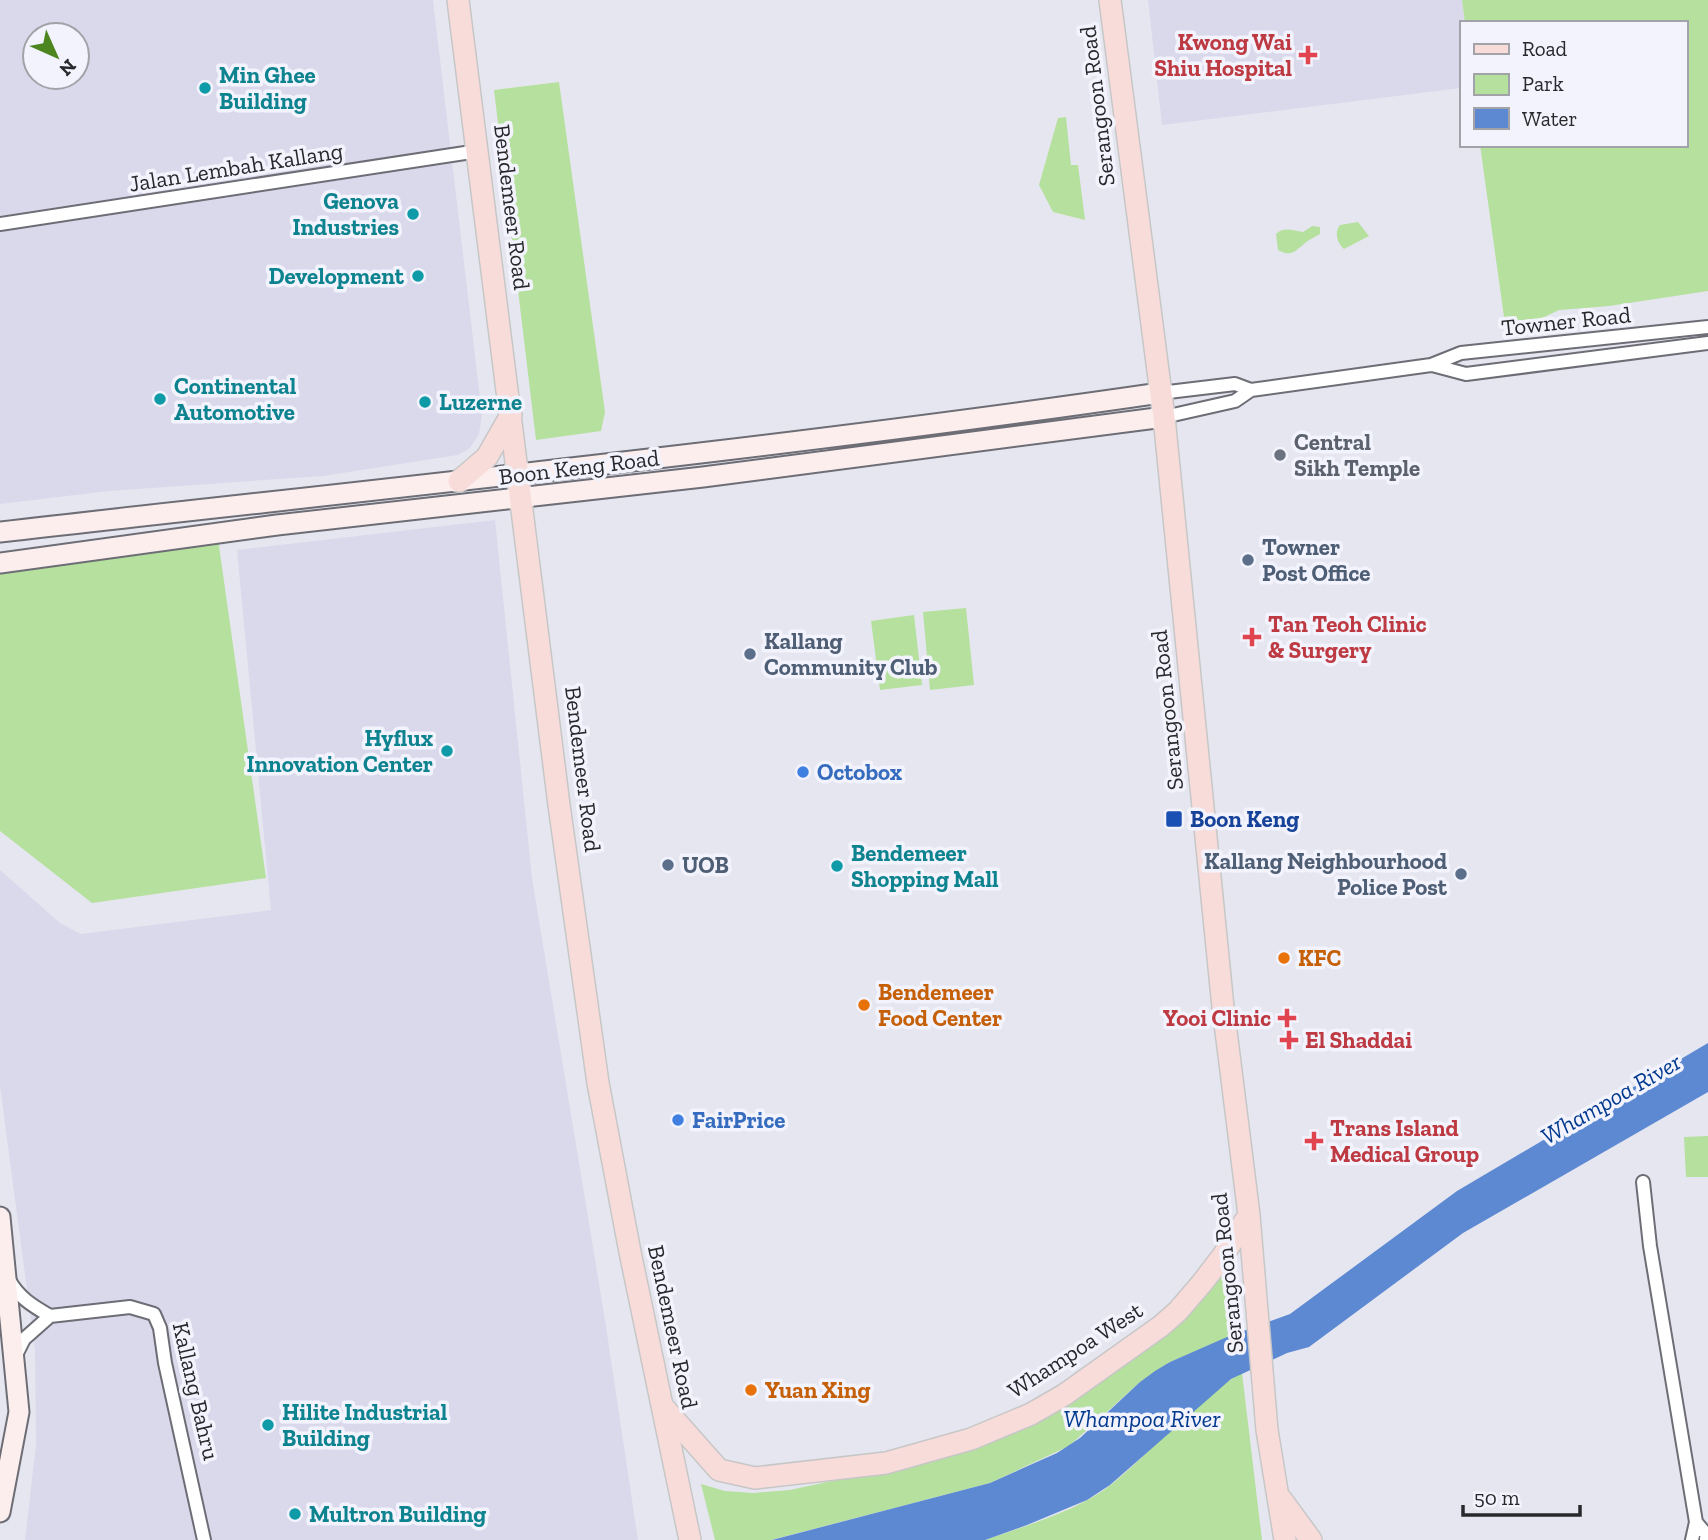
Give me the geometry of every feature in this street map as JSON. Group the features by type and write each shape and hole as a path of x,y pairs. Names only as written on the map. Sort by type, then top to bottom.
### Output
{"main road":[{"name":"Bendemeer Road","path":"458,0 520,498 598,1083 690,1540"},
{"name":"Serangoon Road","path":"1110,0 1164,417 1218,954 1249,1215 1267,1430 1285,1540"},
{"name":"Boon Keng Road","path":"0,532 519,475 975,420 1160,393"},
{"path":"459,481 487,457 511,415"},
{"name":"Boon Keng Road","path":"0,563 277,525 857,458 1164,417"},
{"name":"Whampoa West","path":"663,1406 719,1470 755,1478 886,1463 971,1439 1031,1414 1063,1395 1161,1326 1178,1311 1208,1275 1249,1215"},
{"path":"0,1217 7,1275 5,1314 14,1362 19,1412 0,1512"},
{"path":"1278,1494 1311,1540"}],"street":[{"name":"Jalan Lembah Kallang","path":"0,224 478,151"},
{"name":"Towner Road","path":"1164,417 1235,401 1251,390 1431,365 1461,353 1708,327"},
{"name":"Towner Road","path":"1431,365 1466,374 1708,344"},
{"name":"Towner Road","path":"1160,393 1235,384 1251,390"},
{"path":"1643,1182 1650,1246 1696,1522 1692,1540"},
{"path":"7,1275 17,1293 26,1302 50,1316 23,1339 14,1362"},
{"name":"Kallang Bahru","path":"50,1316 130,1307 153,1314 160,1328 165,1363 204,1540"},
{"path":"1696,1522 1706,1534 1706,1540"}],"shaded area":[{"path":"0,0 433,0 482,415 479,434 470,448 458,455 323,476 109,491 0,504"},
{"name":"Kwong Wai Shiu Hospital","path":"1148,0 1462,0 1465,21 1460,21 1460,88 1162,125"},
{"path":"495,520 532,878 605,1320 638,1540 25,1540 36,1445 35,1350 0,1086 0,870 60,923 81,934 271,910 237,550"}],"green space":[{"path":"1462,0 1708,0 1708,291 1609,306 1559,310 1538,320 1505,324 1480,147 1687,147 1687,21 1465,21"},
{"path":"559,82 605,412 601,431 536,440 494,90"},
{"path":"1066,117 1071,165 1078,165 1085,220 1053,212 1039,185 1058,118"},
{"path":"1358,222 1369,236 1344,249 1337,237 1338,228 1340,225"},
{"path":"1312,226 1320,227 1320,234 1292,253 1278,250 1276,234 1282,230 1303,232"},
{"path":"218,539 266,878 92,903 0,831 0,572"},
{"path":"966,608 974,685 930,690 923,612"},
{"path":"914,615 922,685 880,690 871,621"},
{"path":"1708,1136 1708,1177 1686,1177 1684,1137"},
{"path":"1233,1257 1240,1332 1170,1362 1140,1382 1069,1446 990,1483 771,1540 715,1540 701,1484 725,1491 753,1493 790,1490 882,1470 1015,1427"},
{"path":"1242,1373 1262,1540 985,1540 1051,1517 1098,1494 1207,1397"}],"water":[{"name":"Whampoa River","path":"1708,1043 1708,1092 1463,1233 1309,1347 1287,1353 1231,1379 1110,1485 1087,1500 985,1540 772,1540 990,1483 1057,1453 1080,1438 1155,1371 1227,1337 1290,1314 1457,1191"}],"place":[{"name":"Kwong Wai Shiu Hospital","path":"1308,55"},
{"name":"Min Ghee Building","path":"205,88"},
{"name":"Genova Industries","path":"413,214"},
{"name":"Development","path":"418,276"},
{"name":"Continental Automotive","path":"160,399"},
{"name":"Luzerne","path":"425,402"},
{"name":"Central Sikh Temple","path":"1280,455"},
{"name":"Towner Post Office","path":"1248,560"},
{"name":"Tan Teoh Clinic & Surgery","path":"1252,637"},
{"name":"Kallang Community Club","path":"750,654"},
{"name":"Hyflux Innovation Center","path":"447,751"},
{"name":"Octobox","path":"803,772"},
{"name":"Boon Keng","path":"1174,819"},
{"name":"UOB","path":"668,865"},
{"name":"Bendemeer Shopping Mall","path":"837,866"},
{"name":"Kallang Neighbourhood Police Post","path":"1461,874"},
{"name":"KFC","path":"1284,958"},
{"name":"Bendemeer Food Center","path":"864,1005"},
{"name":"Yooi Clinic","path":"1287,1018"},
{"name":"El Shaddai","path":"1289,1040"},
{"name":"FairPrice","path":"678,1120"},
{"name":"Trans Island Medical Group","path":"1314,1141"},
{"name":"Yuan Xing","path":"751,1390"},
{"name":"Hilite Industrial Building","path":"268,1425"},
{"name":"Multron Building","path":"295,1514"}]}
